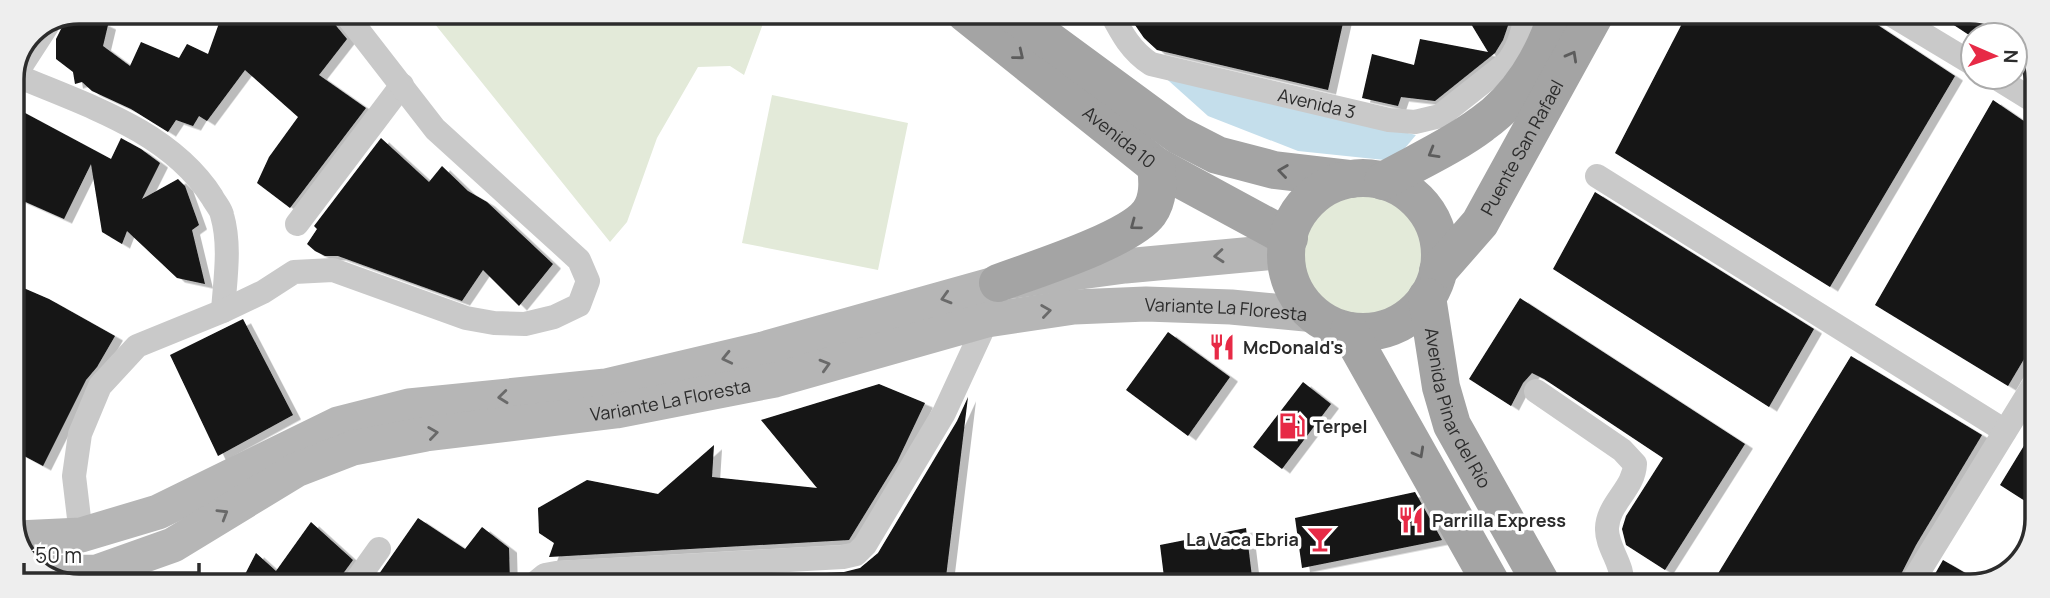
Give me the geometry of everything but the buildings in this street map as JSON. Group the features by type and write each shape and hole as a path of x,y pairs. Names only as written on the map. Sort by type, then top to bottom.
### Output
{"main road":[{"name":"Avenida 10","path":"983,24 1086,88 1217,155 1274,170 1367,180"},
{"name":"Avenida 10","path":"1023,24 1086,88 1156,166 1288,244"},
{"name":"Puente San Rafael","path":"1367,180 1483,124 1522,86 1541,56 1553,24"},
{"name":"Puente San Rafael","path":"1433,284 1480,223 1589,24"},
{"path":"998,284 1133,228 1150,212 1159,187 1156,166"},
{"path":"1332,323 1376,331 1393,326 1416,312 1433,284 1439,242 1428,215 1409,194 1367,180 1325,188 1299,212 1288,244 1289,275 1304,304 1332,323 1384,394 1486,574"},
{"name":"Variante La Floresta","path":"28,538 81,535 158,512 338,424 409,406 607,386 763,349 998,284 1288,244"},
{"name":"Avenida Pinar del Río","path":"1433,284 1441,387 1452,425 1536,574"},
{"name":"Variante La Floresta","path":"69,573 97,572 173,545 296,470 353,448 426,434 617,411 775,380 987,320 1073,307 1146,304 1231,307 1332,323"},
{"path":"1384,394 1406,378 1428,379 1441,387"}],"street":[{"path":"81,535 74,476 78,444 100,386 137,346 223,311 263,292 294,272 333,270 429,306 466,318 494,323 525,324 554,317 579,305 588,281 579,260 435,129 354,24"},
{"name":"Avenida 3","path":"1117,24 1126,42 1151,64 1389,120 1415,122 1440,116 1506,64 1515,54 1524,24"},
{"path":"1907,24 1959,56"},
{"path":"24,82 127,124 173,152 201,180 222,214 227,253 223,311"},
{"path":"297,224 402,85"},
{"path":"1597,176 2005,431"},
{"path":"550,574 843,557 856,554 865,545 944,413 987,320"},
{"path":"1536,391 1622,450 1635,464 1634,477 1610,514 1607,528 1610,546 1621,574"},
{"path":"1917,574 2025,399"},
{"path":"361,574 379,549"}],"green space":[{"path":"435,24 763,24 744,75 730,66 698,67 657,138 627,222 610,242"},
{"path":"772,95 908,123 878,270 742,243"},
{"path":"1363,196 1386,201 1405,213 1417,232 1422,255 1417,278 1405,297 1386,309 1363,314 1340,309 1321,297 1309,278 1304,255 1309,232 1321,213 1340,201"}],"water":[{"path":"1160,73 1416,135 1394,161 1298,151 1208,116"}],"place":[{"name":"McDonald's","path":"1222,347"},
{"name":"Terpel","path":"1292,426"},
{"name":"Parrilla Express","path":"1411,520"},
{"name":"La Vaca Ebria","path":"1320,539"}]}
